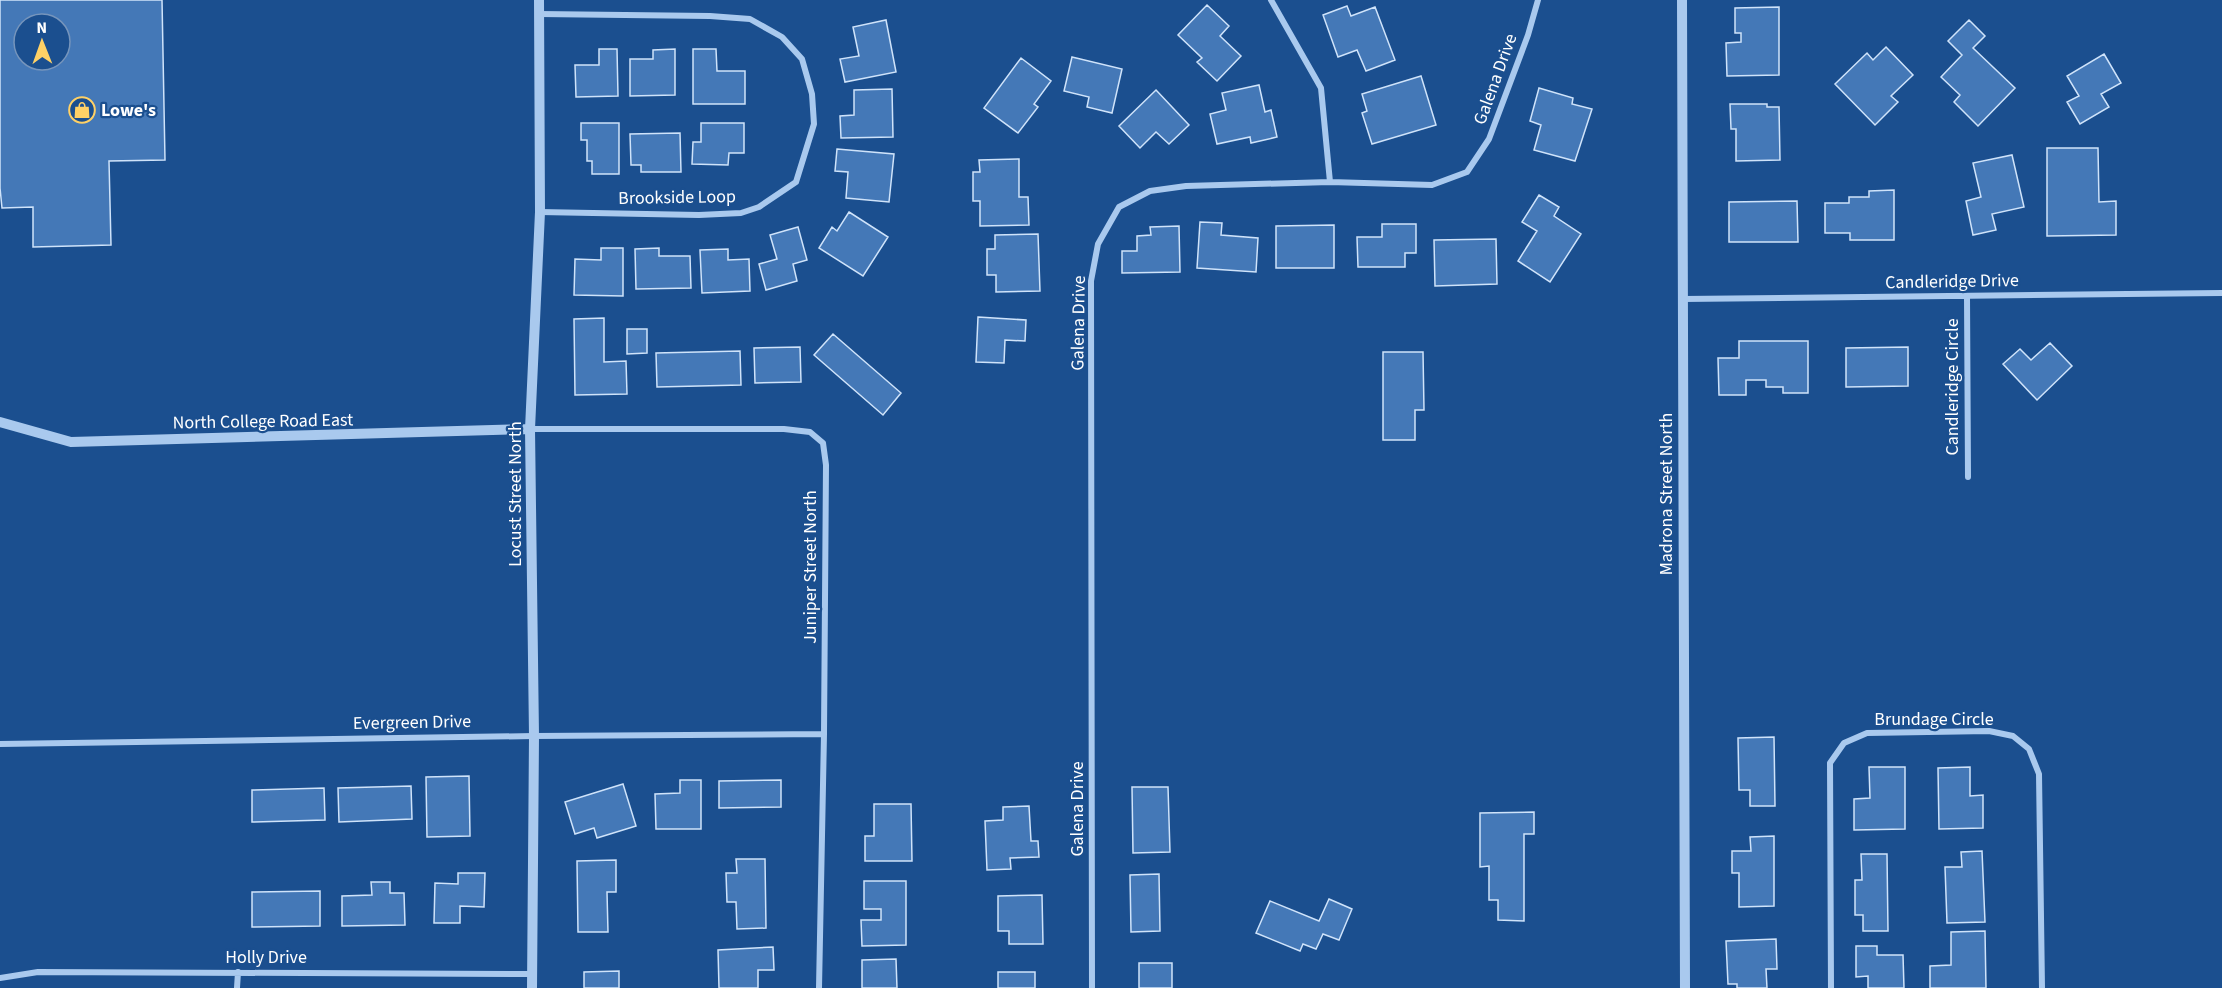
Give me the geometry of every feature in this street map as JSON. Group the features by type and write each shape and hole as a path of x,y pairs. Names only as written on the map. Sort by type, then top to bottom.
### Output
{"street":[{"name":"Locust Street North","path":"532,988 534,735 530,429 540,212 539,0"},
{"path":"1271,0 1321,88 1330,182"},
{"name":"Galena Drive","path":"1092,988 1091,281 1098,244 1119,207 1150,191 1186,186 1330,182 1432,184 1467,172 1489,139 1528,35 1538,0"},
{"name":"Madrona Street North","path":"1682,0 1685,988"},
{"name":"Brookside Loop","path":"539,14 710,16 750,19 782,37 802,59 813,94 814,124 796,182 759,207 741,213 699,215 540,212"},
{"name":"Candleridge Drive","path":"1682,299 2222,293"},
{"name":"Candleridge Circle","path":"1967,296 1968,477"},
{"name":"North College Road East","path":"0,422 71,442 530,429"},
{"name":"Juniper Street North","path":"530,429 784,429 810,432 823,443 826,465 819,988"},
{"name":"Brundage Circle","path":"1831,988 1830,763 1845,743 1868,732 1989,731 2013,736 2029,749 2039,774 2042,988"},
{"name":"Evergreen Drive","path":"0,744 534,735 824,734"},
{"name":"Holly Drive","path":"0,978 38,972 532,974"},
{"path":"237,988 238,972"}],"building":[{"name":"Lowe's","path":"0,0 162,0 165,160 109,161 111,245 33,247 33,207 2,208 0,188"},
{"path":"1207,5 1229,26 1220,36 1241,56 1217,81 1197,62 1202,58 1178,35"},
{"path":"1347,6 1351,16 1375,7 1395,60 1366,71 1357,50 1338,57 1323,15"},
{"path":"1779,7 1779,75 1727,76 1726,43 1741,42 1741,33 1735,33 1735,8"},
{"path":"886,20 896,72 845,82 840,59 859,56 853,27"},
{"path":"1969,20 1985,36 1973,48 2015,88 1978,126 1954,102 1960,95 1941,77 1962,55 1948,41"},
{"path":"1886,47 1913,75 1891,96 1898,102 1875,125 1835,84 1867,53 1873,60"},
{"path":"599,49 617,49 618,96 576,97 575,65 599,65"},
{"path":"675,49 675,95 630,96 630,59 653,59 653,50"},
{"path":"693,49 716,49 717,71 745,71 745,104 693,104"},
{"path":"2104,54 2121,83 2101,94 2109,107 2080,124 2067,102 2079,96 2067,76"},
{"path":"1072,57 1122,69 1112,113 1087,107 1089,97 1064,91"},
{"path":"1021,58 1051,81 1034,104 1038,107 1018,133 984,108"},
{"path":"1421,76 1436,125 1372,144 1362,113 1367,111 1362,94"},
{"path":"1259,85 1265,112 1271,110 1277,137 1251,143 1250,137 1217,144 1210,114 1226,110 1222,93"},
{"path":"1539,88 1573,98 1572,104 1592,109 1575,161 1534,150 1541,125 1530,121"},
{"path":"892,89 893,137 841,138 840,116 854,115 854,90"},
{"path":"1156,90 1189,125 1169,144 1156,132 1140,148 1119,126"},
{"path":"1730,104 1767,104 1767,107 1779,107 1780,160 1736,161 1736,129 1731,129"},
{"path":"581,123 619,123 619,174 592,174 592,161 587,161 587,140 581,140"},
{"path":"701,123 744,123 744,153 729,153 728,165 692,164 693,142 701,142"},
{"path":"680,133 681,172 641,172 641,165 631,165 630,134"},
{"path":"2047,148 2098,148 2099,202 2116,201 2116,235 2047,236"},
{"path":"837,149 894,154 889,202 846,198 848,172 835,171"},
{"path":"2012,155 2024,207 1992,214 1996,230 1973,235 1966,201 1981,197 1973,163"},
{"path":"1019,159 1019,197 1028,197 1029,225 980,226 980,201 973,201 973,172 980,172 979,160"},
{"path":"1894,190 1894,240 1850,240 1850,233 1825,233 1825,203 1849,203 1849,197 1869,197 1869,191"},
{"path":"1539,195 1559,207 1554,216 1581,234 1550,282 1518,261 1537,231 1522,222"},
{"path":"1797,201 1798,242 1729,242 1729,202"},
{"path":"849,212 888,237 863,276 819,248 832,227 837,231"},
{"path":"1200,222 1222,223 1221,235 1258,238 1256,272 1197,268"},
{"path":"1382,224 1416,224 1416,253 1405,253 1405,267 1358,267 1357,237 1382,237"},
{"path":"1334,225 1334,268 1276,268 1276,226"},
{"path":"1179,226 1180,272 1122,273 1122,251 1137,251 1137,236 1151,235 1150,227"},
{"path":"798,227 807,260 793,264 797,281 766,290 759,264 777,259 770,235"},
{"path":"1038,234 1040,291 996,292 996,275 987,275 987,249 995,249 995,235"},
{"path":"1496,239 1497,284 1435,286 1434,240"},
{"path":"601,248 623,248 623,296 574,295 575,259 601,260"},
{"path":"659,248 659,256 690,256 691,288 636,289 635,249"},
{"path":"728,249 728,260 749,259 750,291 702,293 700,250"},
{"path":"978,317 1026,320 1025,341 1005,340 1004,363 976,362"},
{"path":"604,318 604,362 626,361 627,394 575,395 574,319"},
{"path":"627,329 647,329 647,353 627,354"},
{"path":"833,334 901,393 883,415 814,355"},
{"path":"1739,341 1808,341 1808,393 1783,393 1783,387 1766,387 1766,380 1746,380 1746,395 1719,395 1718,358 1739,358"},
{"path":"2050,343 2072,366 2037,400 2003,364 2020,349 2031,360"},
{"path":"800,347 801,382 755,383 754,348"},
{"path":"1908,347 1908,386 1846,387 1846,348"},
{"path":"740,351 741,385 657,387 656,353"},
{"path":"1383,352 1423,352 1424,410 1415,410 1415,440 1383,440"},
{"path":"1774,737 1775,806 1750,806 1750,790 1739,790 1738,738"},
{"path":"1869,767 1905,767 1905,829 1854,830 1854,799 1870,798"},
{"path":"1970,767 1970,796 1983,795 1983,828 1939,829 1938,768"},
{"path":"469,776 470,836 427,837 426,777"},
{"path":"680,780 701,780 701,829 656,829 655,794 680,793"},
{"path":"781,780 781,807 719,808 719,781"},
{"path":"623,784 636,826 597,838 594,828 575,834 565,802"},
{"path":"411,786 412,819 339,822 338,788"},
{"path":"1132,787 1168,787 1170,852 1133,853"},
{"path":"324,788 325,820 252,822 252,790"},
{"path":"874,804 911,804 912,861 865,861 865,836 874,836"},
{"path":"1029,806 1031,841 1038,841 1039,857 1010,858 1011,869 987,870 985,821 1003,820 1003,807"},
{"path":"1534,812 1534,834 1524,834 1524,921 1498,920 1498,900 1489,900 1489,866 1480,867 1480,813"},
{"path":"1774,836 1774,906 1739,907 1739,873 1732,873 1732,851 1751,851 1750,837"},
{"path":"1982,851 1985,922 1947,923 1945,867 1962,867 1961,852"},
{"path":"1861,854 1887,854 1888,931 1863,931 1863,915 1855,915 1855,880 1862,880"},
{"path":"736,859 765,859 766,928 737,929 736,902 727,902 726,873 737,873"},
{"path":"616,860 616,892 607,892 608,932 578,932 577,861"},
{"path":"458,873 485,873 484,907 460,906 460,923 434,923 435,883 458,884"},
{"path":"1159,874 1160,931 1131,932 1130,875"},
{"path":"864,881 906,881 906,945 862,946 861,920 881,920 881,909 864,909"},
{"path":"371,882 390,882 390,893 404,893 405,925 342,926 342,896 372,895"},
{"path":"320,891 320,926 252,927 252,892"},
{"path":"1042,895 1043,944 1009,944 1009,931 998,931 998,896"},
{"path":"1329,899 1352,909 1339,940 1323,934 1316,949 1303,944 1300,951 1256,933 1270,901 1319,921"},
{"path":"1985,931 1986,988 1930,988 1930,966 1951,965 1951,932"},
{"path":"1776,939 1777,969 1766,969 1767,988 1737,988 1737,984 1728,984 1726,941"},
{"path":"1856,946 1877,946 1877,955 1903,955 1904,988 1868,988 1868,976 1856,977"},
{"path":"773,947 774,970 758,970 758,988 719,988 718,950"},
{"path":"896,959 897,988 862,988 862,960"},
{"path":"1139,963 1172,963 1172,988 1139,988"},
{"path":"619,971 619,988 584,988 584,972"},
{"path":"998,972 1035,972 1035,988 998,988"}],"place":[{"name":"Lowe's","path":"82,110"}]}
